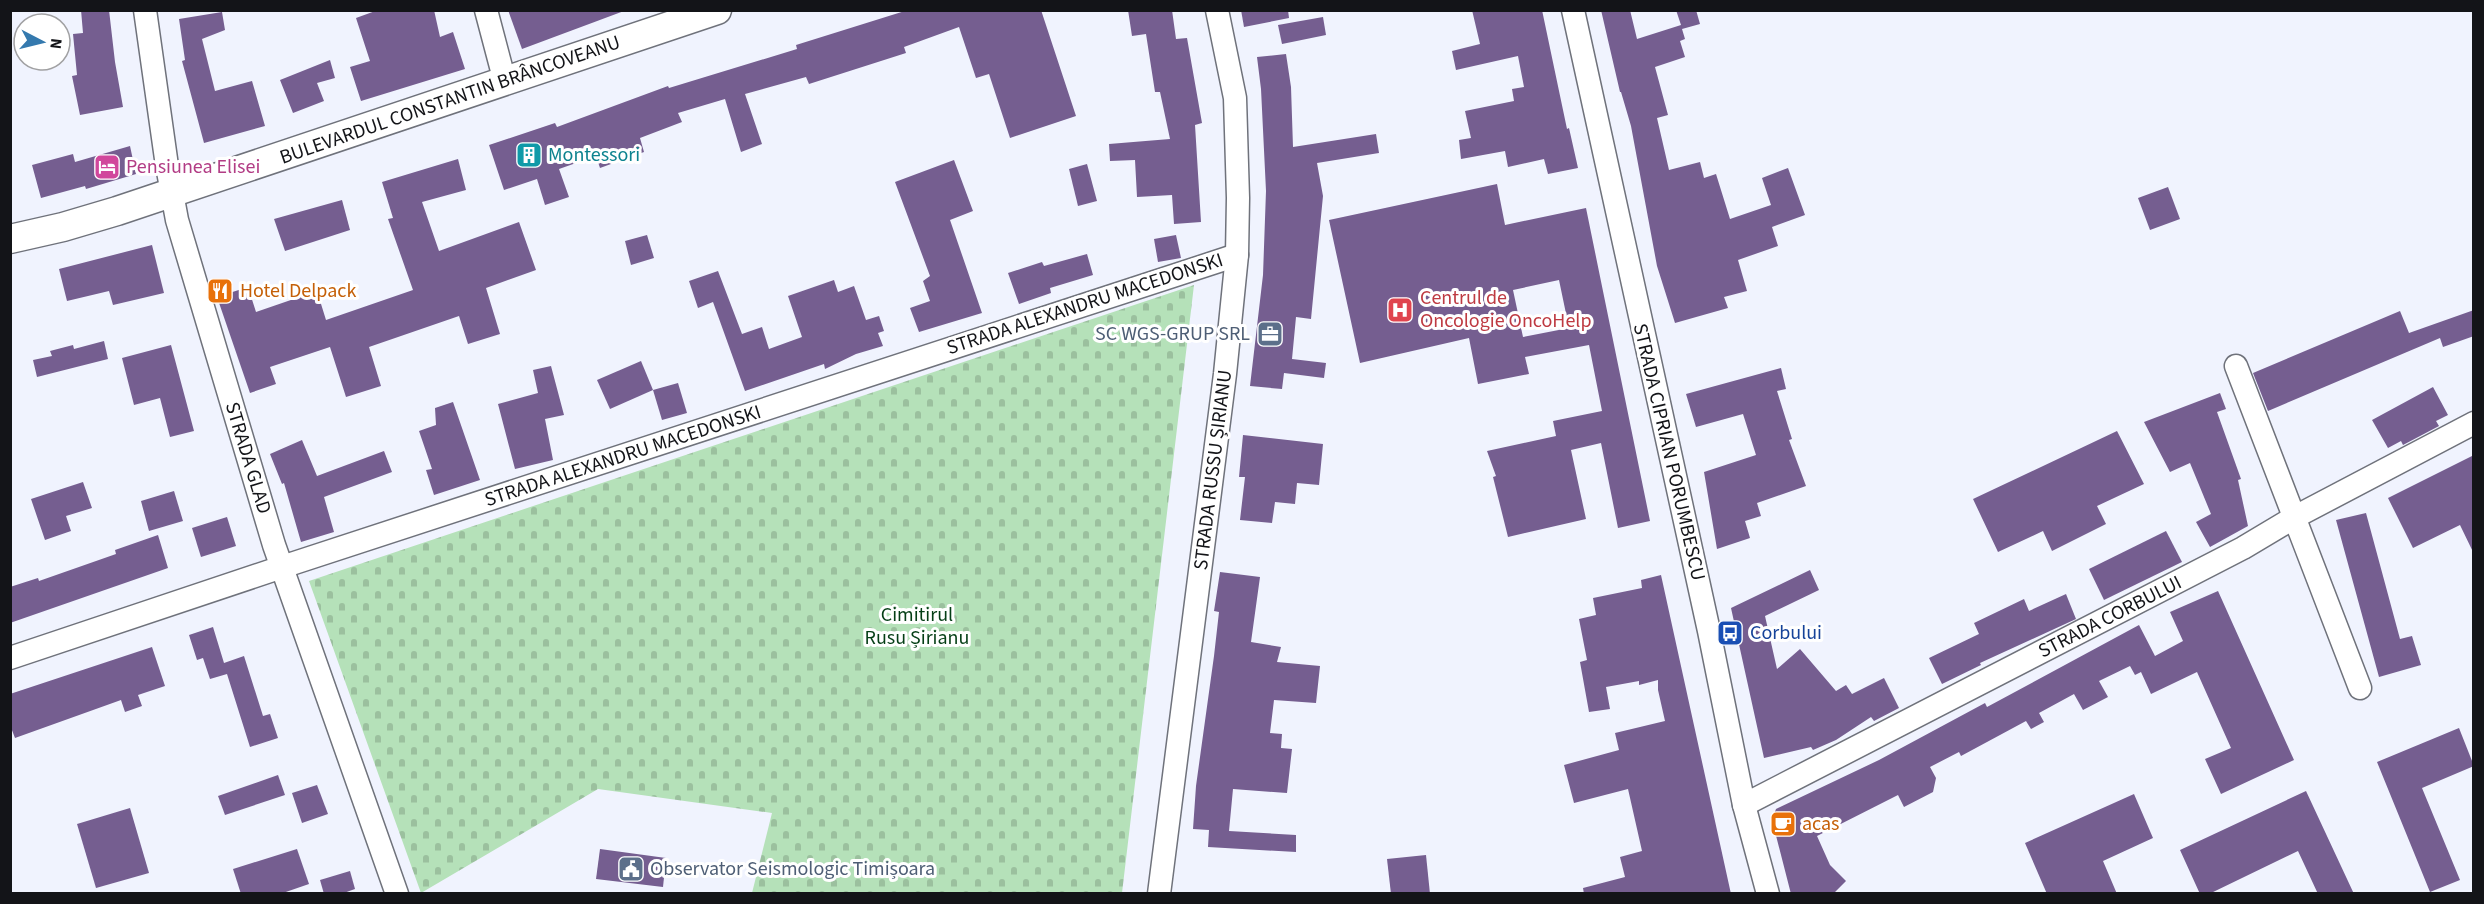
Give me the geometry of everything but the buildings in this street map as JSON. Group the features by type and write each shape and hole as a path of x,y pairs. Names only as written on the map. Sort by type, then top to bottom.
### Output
{"main road":[{"name":"BULEVARDUL CONSTANTIN BRÂNCOVEANU","path":"10,239 63,227 172,194 717,10"}],"street":[{"name":"STRADA GLAD","path":"145,10 177,220 282,567 397,894"},
{"path":"486,10 505,82"},
{"name":"STRADA RUSSU ȘIRIANU","path":"1159,894 1225,374 1236,255 1238,198 1235,98 1217,10"},
{"name":"STRADA CIPRIAN PORUMBESCU","path":"1573,10 1744,805 1768,894"},
{"name":"STRADA ALEXANDRU MACEDONSKI","path":"10,658 1236,255"},
{"path":"2236,366 2360,688"},
{"name":"STRADA CORBULUI","path":"1744,805 2243,548 2295,517 2474,423"}],"green space":[{"name":"Cimitirul Rusu Șirianu","path":"1194,285 1122,893 752,893 772,813 598,789 421,893 309,581"}],"place":[{"name":"Montessori","path":"529,155"},
{"name":"Pensiunea Elisei","path":"107,167"},
{"name":"Hotel Delpack","path":"220,291"},
{"name":"Centrul de Oncologie OncoHelp","path":"1400,310"},
{"name":"SC WGS-GRUP SRL","path":"1270,334"},
{"name":"Corbului","path":"1730,633"},
{"name":"acas","path":"1783,824"},
{"name":"Observator Seismologic Timișoara","path":"631,869"}]}
